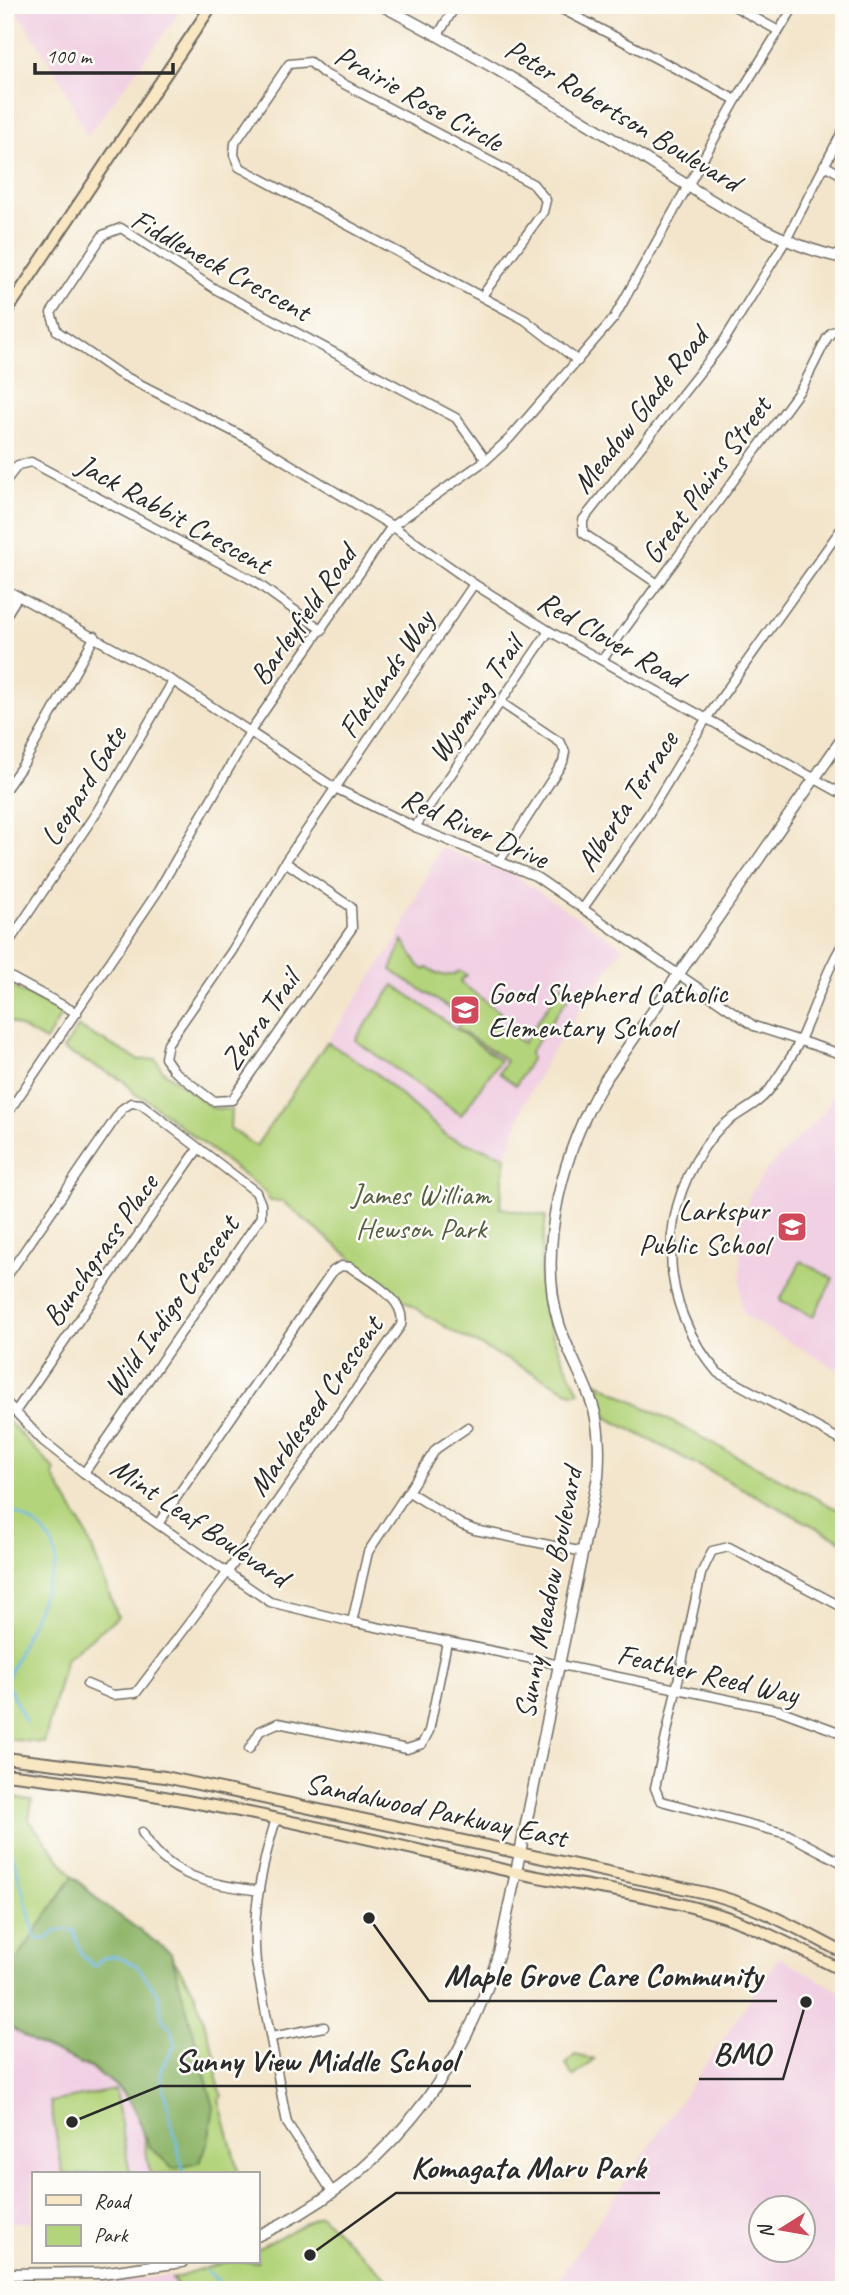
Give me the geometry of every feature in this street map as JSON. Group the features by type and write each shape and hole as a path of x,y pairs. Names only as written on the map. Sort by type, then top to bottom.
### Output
{"main road":[{"path":"5,314 212,5"},
{"name":"Sandalwood Parkway East","path":"5,1758 165,1777 746,1904 779,1918 844,1953"},
{"name":"Sandalwood Parkway East","path":"5,1774 127,1789 410,1845 516,1872 603,1888 723,1916 753,1927 844,1971"}],"street":[{"name":"Peter Robertson Boulevard","path":"381,5 487,61 688,186 786,240 844,258"},
{"path":"438,35 456,5"},
{"path":"554,5 736,100"},
{"path":"732,5 777,30"},
{"name":"Barleyfield Road","path":"5,1117 158,891 251,730 392,526 486,460 509,439 614,318 736,100 777,30 795,5"},
{"name":"Prairie Rose Circle","path":"482,296 543,212 546,200 542,191 534,184 323,73 310,62 289,64 235,143 234,155 239,167 525,320 578,361"},
{"path":"786,240 844,128"},
{"path":"5,129 5,144"},
{"path":"824,165 844,176"},
{"name":"Fiddleneck Crescent","path":"392,526 250,440 118,373 57,331 51,313 103,235 121,228 215,289 456,418 486,460"},
{"name":"Meadow Glade Road","path":"658,584 583,533 583,520 722,344 786,240"},
{"name":"Great Plains Street","path":"602,660 803,386 831,332 844,329"},
{"name":"Jack Rabbit Crescent","path":"5,482 18,465 31,462 254,581 322,630"},
{"name":"Red Clover Road","path":"392,526 474,584 549,631 844,795"},
{"name":"Alberta Terrace","path":"584,907 648,815 706,719 844,526"},
{"name":"Flatlands Way","path":"335,788 474,584"},
{"path":"5,589 95,636 251,730"},
{"path":"5,617 18,596"},
{"name":"Wyoming Trail","path":"415,827 549,631"},
{"path":"5,790 24,764 95,636"},
{"name":"Leopard Gate","path":"5,948 98,810 173,681"},
{"path":"500,702 561,743 565,752 564,762 500,860"},
{"name":"Red River Drive","path":"251,730 335,788 415,827 535,876 584,907 754,1026 799,1043 844,1055"},
{"name":"Sunny Meadow Boulevard","path":"259,2235 299,2215 332,2193 370,2164 402,2132 431,2097 456,2059 481,2009 492,1976 516,1872 597,1489 599,1449 593,1405 563,1335 554,1300 552,1264 560,1191 569,1154 594,1098 844,736"},
{"name":"Zebra Trail","path":"285,862 351,907 352,928 232,1100 213,1101 174,1071 165,1058 167,1043 232,951 285,862 335,788"},
{"path":"844,942 799,1043 770,1089 727,1121 698,1156 677,1207 670,1270 682,1312 704,1357 718,1373 844,1442"},
{"path":"5,974 77,1013"},
{"name":"Wild Indigo Crescent","path":"5,1279 122,1108 131,1103 141,1104 256,1192 261,1204 261,1217 84,1473"},
{"name":"Bunchgrass Place","path":"15,1412 198,1149"},
{"name":"Marbleseed Crescent","path":"158,1524 334,1271 341,1266 351,1267 399,1305 403,1314 401,1325 227,1573"},
{"name":"Mint Leaf Boulevard","path":"5,1401 43,1441 84,1473 270,1602 352,1622 560,1665"},
{"path":"352,1622 368,1552 436,1449 468,1427"},
{"path":"409,1492 462,1525 475,1530 584,1552"},
{"path":"844,1608 737,1550 720,1546 712,1551 701,1574 655,1787 660,1800 787,1834 844,1864"},
{"path":"87,1684 113,1695 136,1693 227,1573"},
{"path":"249,1749 260,1731 278,1723 407,1749 422,1744 429,1731 447,1642"},
{"name":"Feather Reed Way","path":"560,1665 779,1710 844,1734"},
{"path":"276,1819 259,1891 253,1938 287,2123 332,2193"},
{"path":"142,1832 153,1852 198,1879 259,1891"},
{"path":"271,2037 324,2026"},
{"path":"5,2274 101,2273 167,2264"}],"shaded area":[{"path":"13,5 185,5 87,137 62,82"},
{"name":"Good Shepherd Catholic Elementary School","path":"440,847 515,876 623,947 548,1058 525,1102 506,1156 448,1137 376,1073 327,1042 396,941"},
{"name":"Larkspur Public School","path":"844,1073 844,1373 748,1318 741,1308 740,1235 741,1220 751,1193 767,1169 822,1115"},
{"path":"779,1957 844,1994 844,2290 551,2290"},
{"path":"5,2023 34,2043 94,2069 122,2091 134,2108 150,2172 32,2172 32,2222 5,2222"},
{"path":"171,2275 181,2290 5,2290 5,2284 111,2283"}],"green space":[{"path":"403,940 419,966 425,970 427,968 447,975 460,971 466,975 460,982 501,1013 496,1023 523,1043 562,985 572,992 530,1052 531,1059 516,1085 499,1073 506,1060 457,1028 461,1021 455,1012 391,970"},
{"path":"5,983 62,1013 46,1041 5,1019"},
{"path":"394,985 500,1060 461,1115 355,1040"},
{"name":"James William Hewson Park","path":"78,1027 139,1060 156,1059 162,1070 212,1108 231,1110 230,1128 256,1146 327,1042 376,1073 448,1137 506,1156 500,1208 546,1216 541,1268 542,1299 553,1335 579,1392 574,1394 452,1331 404,1301 282,1201 270,1201 265,1192 146,1099 136,1095 124,1081 63,1050"},
{"path":"801,1261 833,1279 813,1317 780,1300"},
{"path":"597,1382 844,1513 844,1542 608,1418"},
{"path":"5,1418 55,1470 53,1476 86,1533 118,1617 66,1658 44,1743 5,1739"},
{"path":"5,1796 32,1800 29,1820 73,1876 99,1901 169,1952 195,1994 219,2068 216,2075 222,2096 219,2100 238,2172 150,2172 139,2122 124,2094 102,2075 33,2042 5,2023"},
{"path":"73,1876 99,1901 171,1953 214,2107 208,2142 200,2163 173,2169 149,2146 134,2108 122,2091 94,2069 34,2043 5,2023 5,1977"},
{"path":"575,2055 594,2060 573,2077 566,2064"},
{"path":"115,2090 130,2172 63,2172 50,2102"},
{"path":"320,2215 399,2290 181,2290 172,2279 219,2264 259,2264 259,2248"}],"waterway":[{"path":"5,1507 33,1523 47,1535 52,1543 56,1565 5,1684"},
{"path":"7,1684 26,1722"},
{"path":"5,1849 13,1855 36,1939 47,1939 57,1930 73,1930 82,1955 94,1966 103,1958 114,1956 136,1965 159,1995 162,2019 171,2028 175,2046 161,2068 161,2078 184,2172"},
{"path":"207,2271 229,2290"}],"place":[{"name":"Good Shepherd Catholic Elementary School","path":"465,1010"},
{"name":"Larkspur Public School","path":"792,1227"},
{"name":"Maple Grove Care Community","path":"369,1918"},
{"name":"BMO","path":"806,2002"},
{"name":"Sunny View Middle School","path":"72,2122"},
{"name":"Komagata Maru Park","path":"310,2255"}]}
